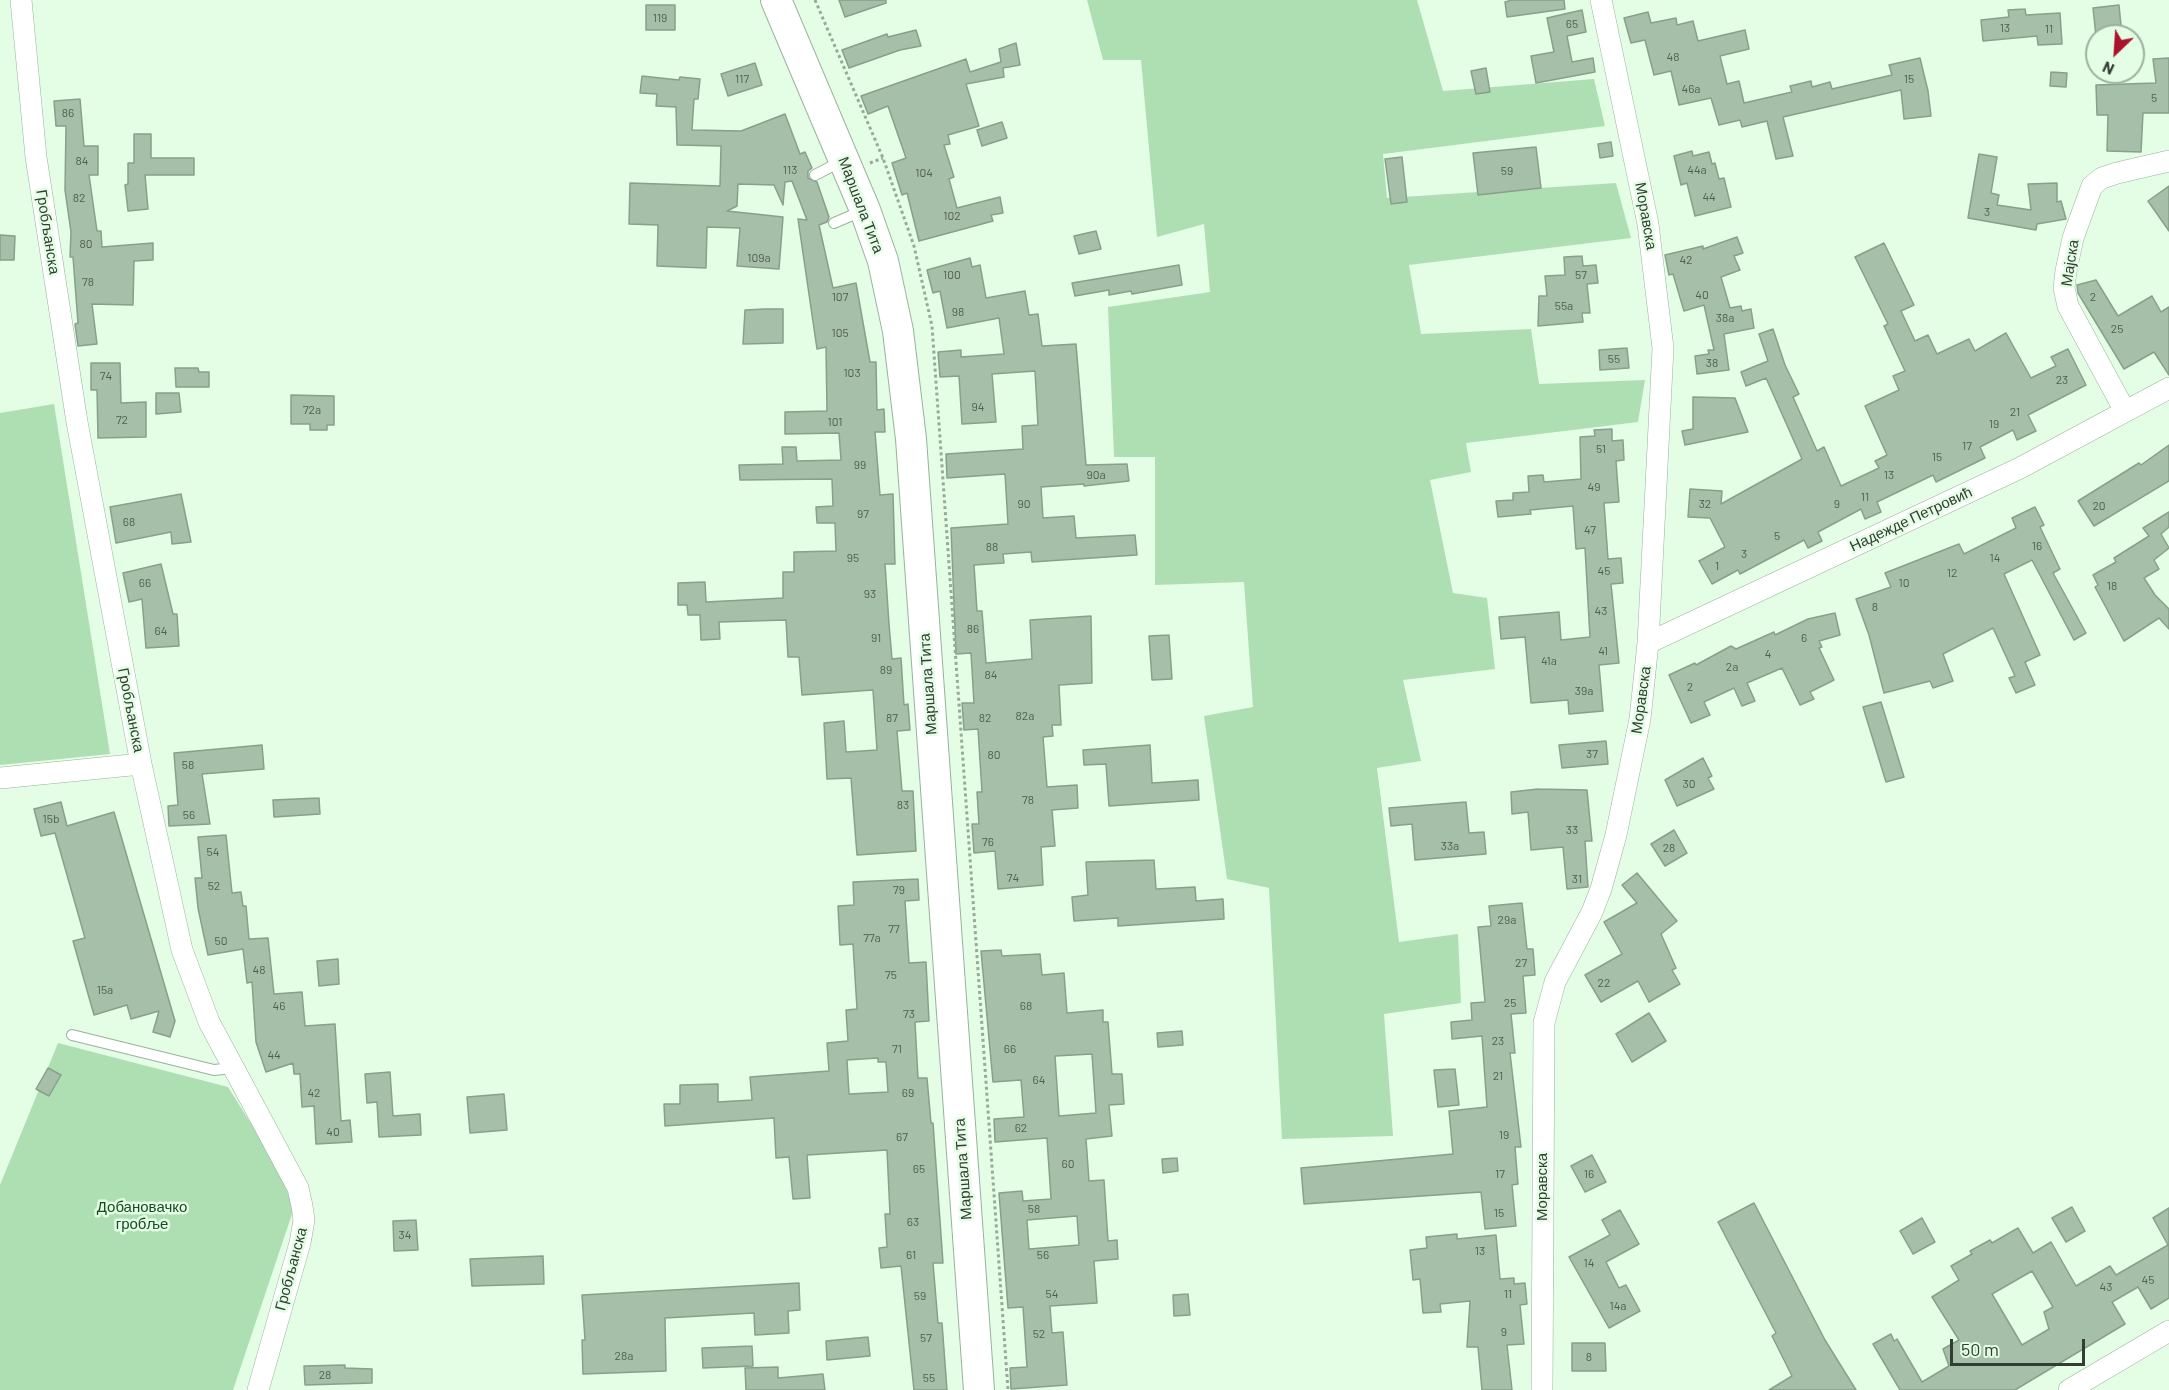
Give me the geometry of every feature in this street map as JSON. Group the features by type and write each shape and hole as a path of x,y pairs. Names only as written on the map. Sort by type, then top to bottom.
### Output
{"main road":[{"name":"Маршала Тита","path":"776,0 865,210 883,261 898,331 911,439 979,1390"}],"street":[{"name":"Гробљанска","path":"21,0 36,157 77,422 141,764 189,975 233,1068 298,1188 304,1220 258,1390"},
{"name":"Моравска","path":"1542,1390 1544,1023 1555,982 1592,912 1601,889 1616,835 1640,719 1648,643 1663,348 1648,224 1601,0"},
{"name":"Мајска","path":"2125,411 2068,306 2064,288 2066,271 2076,228 2092,186 2102,178 2117,173 2169,161"},
{"name":"Надежде Петровић","path":"1648,643 2020,468 2169,388"},
{"path":"0,778 141,764"},
{"path":"2069,1390 2169,1331"}],"lane":[{"path":"814,175 845,160"},
{"path":"834,224 865,210"},
{"path":"72,1035 214,1070 233,1068"}],"green space":[{"path":"1087,0 1417,0 1443,91 1594,79 1605,126 1383,154 1387,198 1616,183 1631,238 1409,265 1421,334 1531,329 1539,384 1645,380 1638,422 1466,443 1471,472 1430,480 1453,593 1487,598 1495,669 1403,680 1421,761 1377,768 1399,942 1458,934 1461,1003 1384,1014 1393,1136 1282,1139 1269,888 1227,879 1204,716 1253,707 1244,582 1155,585 1155,457 1114,457 1108,307 1210,292 1204,224 1157,237 1141,60 1103,60"},
{"path":"54,404 110,754 0,765 0,413"},
{"name":"Добановачко гробље","path":"58,1043 228,1087 282,1173 293,1211 233,1390 0,1390 0,1185"}],"building":[{"path":"839,0 886,0 886,3 845,17"},
{"path":"1564,0 1565,9 1507,17 1505,2"},
{"path":"646,5 675,5 675,30 646,30"},
{"path":"2119,5 2121,24 2095,24 2093,8"},
{"path":"2025,9 2026,15 2060,13 2062,44 2038,45 2037,36 1983,41 1981,20 2009,17 2008,10"},
{"path":"1582,10 1586,32 1567,36 1572,62 1593,58 1595,72 1536,83 1531,56 1554,52 1547,18"},
{"path":"1648,12 1651,23 1676,18 1677,25 1693,21 1698,41 1745,30 1749,49 1720,56 1727,84 1739,81 1744,103 1792,92 1790,86 1811,81 1812,87 1830,82 1832,89 1892,75 1889,65 1920,58 1931,116 1904,119 1901,90 1783,117 1793,156 1776,159 1767,121 1742,127 1740,120 1719,125 1711,98 1679,105 1671,71 1654,75 1645,40 1631,43 1624,18"},
{"path":"916,30 921,46 900,50 849,68 842,50 887,34 888,37"},
{"path":"1016,43 1020,65 1003,68 1004,77 966,84 979,126 948,135 950,144 944,145 954,177 949,179 957,208 1000,197 1003,213 991,215 993,221 919,241 907,193 902,195 892,163 906,158 888,106 868,114 861,96 966,59 970,72 1001,62 999,49"},
{"path":"2169,58 2169,113 2143,113 2141,152 2107,151 2108,115 2097,115 2096,85 2156,83 2153,59"},
{"path":"755,63 762,85 728,96 721,74"},
{"path":"1486,68 1490,92 1476,94 1471,71"},
{"path":"2051,72 2067,73 2066,87 2050,86"},
{"path":"642,76 679,80 680,77 700,79 698,99 694,99 692,130 741,131 785,114 800,154 805,152 812,168 808,171 808,178 817,182 829,217 827,222 819,225 833,288 856,283 870,362 876,362 877,410 884,409 885,432 875,432 880,495 893,494 895,564 885,564 892,659 901,658 904,705 908,704 910,730 897,731 902,791 913,791 916,851 857,855 851,778 827,779 824,723 844,721 846,752 877,750 873,690 802,695 799,657 788,657 786,620 719,622 720,639 701,640 700,615 688,615 687,605 678,605 678,583 705,582 706,602 783,598 783,572 794,572 794,552 836,551 835,523 817,523 816,507 833,506 832,479 740,480 739,465 783,464 782,447 796,447 797,461 841,460 839,433 785,434 785,412 827,411 826,347 817,349 798,219 807,220 792,181 785,182 783,205 774,185 738,184 737,206 727,211 783,217 779,269 737,266 740,228 707,227 706,268 657,266 658,225 629,224 630,183 720,186 721,146 677,145 676,107 656,106 657,94 640,93"},
{"path":"80,99 84,146 98,146 98,175 89,175 97,231 101,231 102,247 153,243 153,260 134,261 133,305 92,304 97,344 78,346 73,257 70,257 71,232 65,190 66,126 56,126 54,101"},
{"path":"1002,122 1007,138 982,146 977,130"},
{"path":"134,134 151,134 151,158 194,158 194,175 145,175 148,209 128,211 125,185 128,184 128,163 134,163"},
{"path":"1611,142 1613,156 1600,158 1598,144"},
{"path":"1536,147 1541,188 1478,195 1473,153"},
{"path":"1692,151 1693,156 1709,152 1712,164 1715,163 1719,179 1724,178 1731,207 1695,216 1687,183 1681,185 1674,156"},
{"path":"1979,154 1997,157 1991,193 1999,195 1997,205 2031,210 2028,184 2057,183 2057,202 2061,201 2066,219 2037,224 2036,230 1968,218"},
{"path":"1402,157 1407,202 1391,204 1385,159"},
{"path":"2169,186 2169,231 2148,201"},
{"path":"1096,231 1101,249 1079,254 1074,236"},
{"path":"0,235 15,236 14,260 0,260"},
{"path":"1737,237 1743,253 1734,256 1740,270 1721,277 1730,308 1741,306 1742,311 1751,309 1754,328 1724,334 1729,370 1697,374 1695,356 1709,354 1708,350 1714,350 1704,305 1684,311 1673,274 1669,275 1665,255 1703,246 1703,249"},
{"path":"1884,243 1914,305 1901,311 1915,341 1928,335 1937,354 1969,339 1975,351 2006,333 2031,378 2056,366 2051,357 2068,349 2086,385 2028,415 2036,431 2017,440 2013,430 1980,447 1985,458 1936,482 1933,475 1877,502 1881,512 1865,519 1861,509 1818,532 1822,541 1808,548 1804,540 1740,574 1738,570 1712,584 1699,561 1725,547 1710,518 1688,517 1690,489 1722,491 1721,504 1802,459 1766,378 1746,386 1741,372 1768,361 1759,334 1773,329 1785,365 1799,394 1793,397 1817,451 1824,447 1841,486 1879,468 1875,461 1887,455 1865,406 1899,390 1893,376 1905,371 1884,326 1888,324 1855,257"},
{"path":"1582,256 1583,266 1596,265 1598,283 1587,284 1590,313 1582,313 1583,322 1538,326 1539,296 1547,296 1545,276 1565,275 1564,257"},
{"path":"970,258 972,267 980,265 986,298 1025,291 1029,315 1038,314 1042,346 1076,344 1086,465 1127,464 1129,481 1084,486 1084,484 1041,487 1043,518 1074,516 1076,538 1135,535 1137,555 1032,562 1031,552 1003,554 1004,563 974,565 977,611 982,611 986,663 1032,659 1030,620 1091,616 1092,683 1059,685 1061,725 1052,725 1053,736 1043,737 1047,787 1077,785 1078,808 1052,810 1055,846 1041,847 1043,885 998,889 995,851 974,853 972,824 979,824 977,792 982,792 978,729 964,730 962,703 974,703 971,653 956,654 951,528 1008,524 1005,474 947,478 946,454 1023,449 1022,426 1038,425 1035,371 992,374 996,422 962,424 959,376 940,377 938,352 961,350 961,357 1004,354 999,318 947,328 940,291 933,293 927,270"},
{"path":"1179,265 1182,285 1132,294 1131,291 1109,295 1109,290 1075,296 1072,283"},
{"path":"2096,280 2118,316 2152,296 2161,312 2169,307 2169,375 2154,352 2124,369 2078,293 2077,285"},
{"path":"783,309 783,343 743,344 745,310"},
{"path":"1627,348 1629,368 1600,370 1599,350"},
{"path":"91,363 120,363 121,403 146,402 146,437 98,438 97,390 91,390"},
{"path":"175,368 198,368 199,372 209,372 209,387 176,387"},
{"path":"156,393 179,393 181,412 156,414"},
{"path":"291,395 334,396 334,425 327,425 327,430 310,430 310,424 291,424"},
{"path":"1693,397 1735,398 1748,432 1685,445 1682,431 1693,429"},
{"path":"1612,429 1612,441 1623,440 1624,460 1616,461 1619,502 1604,503 1608,559 1621,558 1623,583 1611,584 1619,663 1599,665 1603,711 1569,714 1568,700 1531,703 1525,637 1501,639 1499,617 1559,612 1561,640 1590,637 1585,548 1576,549 1573,506 1530,510 1531,514 1498,517 1496,501 1513,500 1513,493 1529,492 1528,476 1543,475 1544,482 1581,479 1580,437 1595,436 1594,430"},
{"path":"2169,445 2169,481 2094,526 2078,501 2139,463 2141,465"},
{"path":"181,494 191,542 172,544 171,532 116,543 110,507"},
{"path":"2035,507 2044,525 2040,527 2060,569 2053,573 2086,633 2074,640 2032,560 2004,574 2040,655 2025,662 2035,685 2016,693 2009,678 2015,676 1993,628 1943,654 1953,681 1933,688 1930,681 1884,693 1869,635 1856,599 1891,587 1885,573 1959,544 1964,554 2016,528 2012,518"},
{"path":"2169,512 2169,527 2161,534 2169,548 2154,560 2159,569 2144,578 2155,595 2169,609 2169,629 2159,618 2124,641 2095,587 2098,585 2093,575 2116,562 2114,558 2149,536 2143,528"},
{"path":"161,564 173,614 177,614 179,646 146,648 142,599 129,602 123,573"},
{"path":"1835,613 1840,635 1819,641 1822,647 1819,648 1834,680 1810,692 1814,699 1800,705 1782,668 1747,683 1755,701 1742,706 1734,688 1704,702 1710,715 1691,723 1669,675 1695,663 1696,665 1731,646 1736,649 1774,632 1775,635 1808,619"},
{"path":"1169,635 1172,679 1152,680 1149,636"},
{"path":"1881,702 1904,777 1886,782 1863,707"},
{"path":"1606,741 1608,764 1562,768 1559,745"},
{"path":"262,745 264,769 202,774 210,824 169,826 168,806 178,805 174,753"},
{"path":"1150,745 1152,783 1198,780 1199,800 1109,806 1106,764 1084,765 1083,750"},
{"path":"1703,758 1712,776 1708,778 1714,789 1677,806 1665,780"},
{"path":"1538,789 1587,790 1592,841 1585,841 1588,887 1567,889 1563,847 1531,850 1528,812 1512,814 1511,792"},
{"path":"319,798 320,814 274,817 273,800"},
{"path":"61,802 67,826 114,812 175,1021 170,1037 153,1032 159,1011 131,1019 127,1005 94,1015 73,941 85,938 55,833 41,836 34,809"},
{"path":"1466,802 1469,833 1484,832 1486,854 1415,860 1412,824 1391,826 1389,808"},
{"path":"1674,830 1687,853 1665,866 1651,844"},
{"path":"226,835 232,893 241,892 243,906 246,906 249,939 268,938 274,994 302,992 305,1026 335,1024 341,1121 350,1120 352,1142 316,1144 314,1106 302,1107 300,1074 294,1074 293,1063 266,1072 256,1042 252,982 247,983 243,949 208,955 198,908 195,878 202,878 198,837"},
{"path":"1154,860 1156,889 1195,887 1196,901 1223,899 1224,919 1118,926 1118,918 1074,921 1072,897 1088,895 1086,862"},
{"path":"1637,873 1677,921 1661,934 1676,968 1672,970 1680,984 1649,1002 1638,981 1601,1002 1585,975 1622,954 1604,922 1637,903 1622,885"},
{"path":"918,879 919,900 905,901 909,963 926,962 929,1021 915,1022 918,1078 927,1078 931,1123 933,1123 943,1263 933,1263 938,1323 942,1323 947,1390 914,1390 901,1266 881,1268 879,1248 887,1247 885,1214 890,1214 887,1150 807,1155 810,1198 793,1199 789,1157 776,1158 774,1118 665,1126 664,1104 680,1104 680,1085 718,1084 718,1102 752,1100 750,1077 829,1071 827,1043 848,1041 846,1010 857,1009 853,944 840,945 838,906 854,905 853,882","holes":["878,1058 878,1062 886,1062 888,1092 849,1094 847,1060"]},
{"path":"1522,903 1527,949 1533,949 1535,975 1523,976 1526,1013 1511,1014 1515,1053 1510,1053 1521,1147 1515,1147 1518,1184 1512,1185 1516,1226 1485,1229 1481,1192 1304,1204 1301,1168 1453,1154 1449,1111 1487,1107 1482,1036 1452,1039 1451,1022 1472,1020 1471,1003 1485,1002 1478,927 1491,926 1489,906"},
{"path":"1001,950 1002,956 1040,954 1042,975 1064,973 1067,1013 1103,1010 1103,1022 1108,1022 1112,1074 1122,1074 1124,1104 1109,1105 1112,1136 1086,1139 1089,1181 1104,1180 1108,1241 1117,1240 1118,1259 1094,1261 1097,1303 1050,1306 1052,1333 1063,1332 1067,1385 1011,1389 1010,1368 1027,1367 1023,1307 1008,1308 999,1193 1022,1191 1023,1201 1051,1199 1047,1138 995,1142 994,1119 1024,1117 1021,1080 993,1082 981,951","holes":["1092,1054 1096,1113 1059,1116 1055,1056","1077,1216 1079,1245 1029,1249 1027,1220"]},
{"path":"338,959 339,984 319,986 317,961"},
{"path":"1649,1013 1666,1041 1632,1062 1616,1034"},
{"path":"1182,1031 1183,1045 1158,1047 1157,1033"},
{"path":"48,1068 61,1075 49,1096 36,1089"},
{"path":"1455,1069 1459,1105 1438,1107 1434,1070"},
{"path":"390,1072 393,1116 420,1114 421,1135 379,1137 377,1102 367,1103 365,1074"},
{"path":"504,1094 507,1130 470,1133 467,1097"},
{"path":"1592,1155 1606,1182 1585,1192 1571,1166"},
{"path":"1177,1158 1178,1171 1163,1173 1162,1159"},
{"path":"1754,1203 1825,1340 1856,1390 1769,1390 1792,1376 1772,1336 1776,1333 1718,1222"},
{"path":"2072,1207 2085,1231 2066,1242 2052,1218"},
{"path":"2169,1208 2169,1298 2151,1309 2138,1287 2112,1302 2125,1324 2015,1390 1900,1390 1873,1344 1891,1334 1894,1341 1897,1339 1922,1382 1949,1366 1943,1349 1959,1340 1932,1297 1959,1280 1951,1266 1972,1254 1970,1251 1990,1240 1992,1243 2018,1228 2033,1253 2051,1242 2076,1286 2110,1266 2116,1275 2168,1245 2153,1218","holes":["2032,1271 2053,1307 2044,1312 2049,1329 2022,1345 1992,1294"]},
{"path":"1620,1210 1639,1244 1606,1262 1619,1288 1626,1285 1640,1311 1609,1328 1569,1257 1610,1235 1602,1220"},
{"path":"1922,1218 1935,1242 1913,1254 1900,1231"},
{"path":"416,1220 418,1250 394,1251 393,1221"},
{"path":"1457,1234 1457,1239 1496,1235 1500,1279 1514,1278 1514,1284 1525,1283 1527,1304 1520,1305 1524,1344 1507,1345 1512,1390 1482,1390 1478,1347 1467,1347 1470,1301 1440,1304 1441,1312 1423,1313 1420,1279 1413,1280 1410,1250 1427,1248 1426,1237"},
{"path":"543,1256 544,1284 472,1286 470,1259"},
{"path":"799,1283 800,1310 788,1311 789,1333 755,1335 754,1313 665,1318 666,1371 583,1374 582,1340 585,1340 582,1295"},
{"path":"1188,1294 1190,1315 1174,1316 1173,1295"},
{"path":"868,1337 870,1356 827,1360 826,1341"},
{"path":"1572,1343 1605,1343 1606,1371 1572,1371"},
{"path":"752,1346 753,1366 703,1368 702,1348"},
{"path":"345,1365 345,1368 372,1369 372,1383 305,1385 304,1366"},
{"path":"778,1367 778,1378 823,1374 825,1390 746,1390 745,1368"}]}
